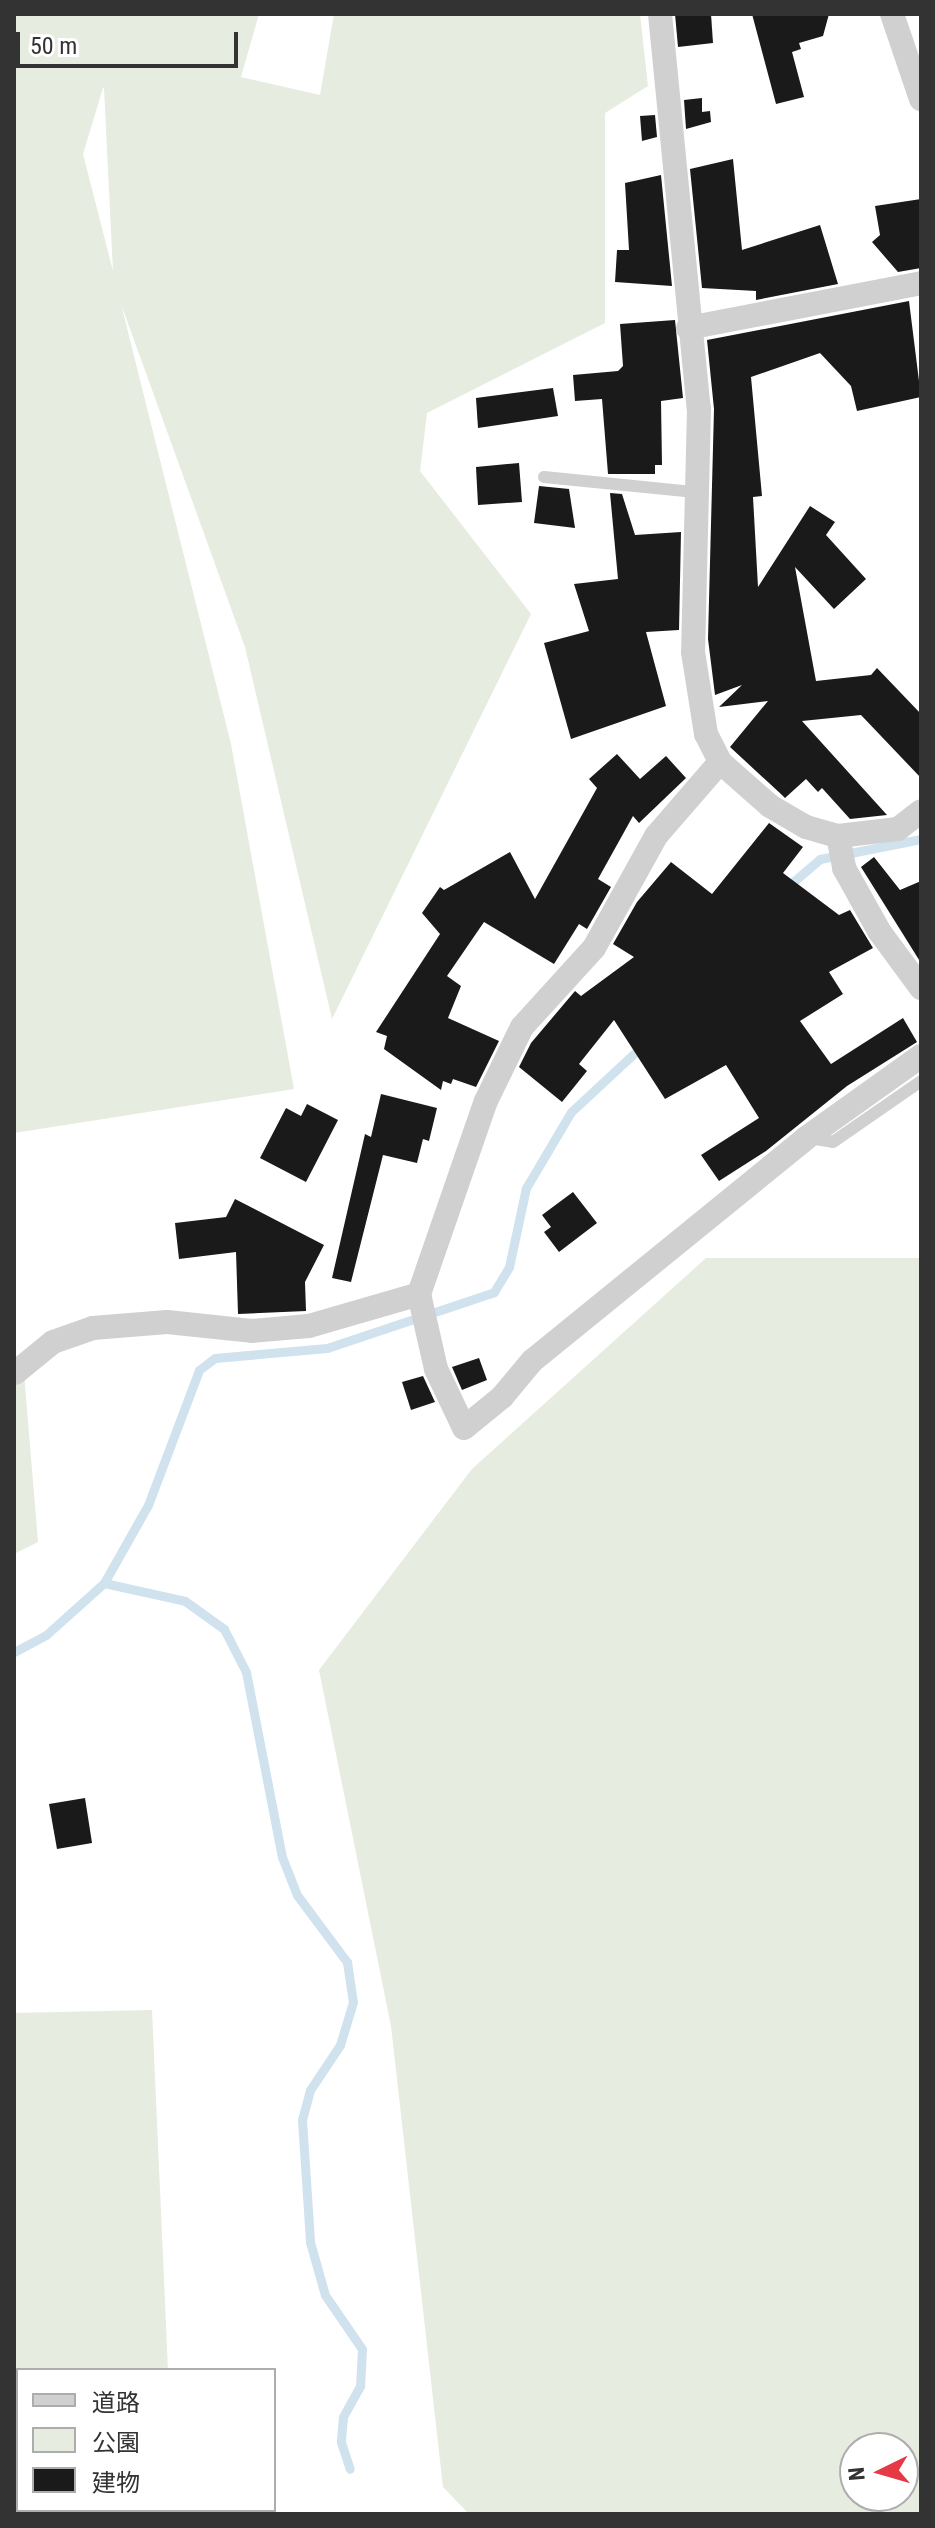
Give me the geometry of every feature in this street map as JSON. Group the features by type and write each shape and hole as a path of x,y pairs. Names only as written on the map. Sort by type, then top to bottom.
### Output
{"street":[{"path":"660,14 688,328 699,409 693,652 706,734 720,762 770,806 806,827 838,836 898,829 921,811"},
{"path":"892,14 921,99"},
{"path":"688,328 921,283"},
{"path":"720,762 656,836 594,948 522,1027 486,1101 419,1294 436,1369 464,1428 502,1397 532,1361 806,1138 921,1056"},
{"path":"838,836 844,868 872,918 921,988"},
{"path":"15,1373 53,1342 93,1328 167,1322 252,1331 309,1326 419,1294"}],"lane":[{"path":"544,477 695,492"},
{"path":"806,1138 833,1142 921,1081"}],"green space":[{"path":"14,14 259,14 241,77 320,95 334,14 640,14 648,86 605,113 605,323 427,413 420,471 531,614 332,1019 245,647 121,304 231,744 294,1089 14,1133","holes":["104,88 113,271 83,154"]},
{"path":"706,1258 921,1258 921,2514 469,2514 443,2487 391,2026 319,1670 472,1469"},
{"path":"14,1371 24,1373 38,1542 14,1554"},
{"path":"152,2010 168,2368 16,2368 16,2512 20,2512 14,2514 14,2013"}],"building":[{"path":"675,14 711,14 713,43 678,47"},
{"path":"752,14 829,14 823,36 799,43 801,49 792,52 804,97 776,104"},
{"path":"702,98 702,112 710,111 711,122 686,129 684,100"},
{"path":"655,115 657,137 642,141 640,116"},
{"path":"733,159 742,250 820,225 838,284 756,300 756,291 702,288 690,169"},
{"path":"661,175 672,286 615,282 617,250 629,250 625,183"},
{"path":"921,199 921,268 898,272 872,242 880,235 875,206"},
{"path":"909,301 921,397 857,411 851,386 820,353 751,377 762,496 753,497 758,587 810,506 835,522 826,535 866,579 834,609 795,567 816,681 871,675 877,668 921,714 921,778 861,715 802,721 887,815 850,819 822,788 818,792 806,779 785,798 730,747 768,701 719,707 742,685 715,695 708,639 714,409 707,340"},
{"path":"675,320 683,398 661,401 662,465 655,465 655,474 608,474 602,399 575,401 573,375 618,371 623,366 620,324"},
{"path":"553,388 558,416 478,428 476,398"},
{"path":"519,463 522,502 478,505 476,467"},
{"path":"539,486 569,489 575,528 534,523"},
{"path":"610,493 622,494 635,535 681,532 679,630 646,632 666,706 571,739 544,643 589,631 574,584 618,579"},
{"path":"617,754 640,779 666,756 686,778 639,823 633,816 598,879 611,887 587,929 579,924 554,964 484,922 447,976 461,986 448,1018 499,1041 476,1087 453,1079 451,1084 443,1081 441,1090 384,1049 387,1036 376,1032 440,934 422,913 440,887 444,890 510,852 535,899 597,788 589,779"},
{"path":"769,823 803,847 783,873 839,915 850,910 873,948 829,972 843,994 800,1021 831,1064 903,1018 917,1042 847,1086 766,1151 719,1181 701,1155 759,1118 726,1065 665,1099 614,1020 579,1064 587,1071 562,1102 519,1067 531,1043 575,991 581,996 634,957 613,944 637,902 671,862 712,894"},
{"path":"874,857 900,890 921,881 921,963 861,867"},
{"path":"381,1094 437,1108 429,1141 423,1139 417,1163 383,1155 351,1282 332,1278 365,1134 371,1137"},
{"path":"307,1104 338,1120 306,1182 260,1158 286,1108 301,1116"},
{"path":"573,1192 597,1223 559,1252 544,1232 551,1227 542,1215"},
{"path":"235,1199 324,1245 305,1282 306,1311 238,1314 236,1252 179,1259 175,1223 226,1217"},
{"path":"479,1358 487,1380 462,1390 452,1367"},
{"path":"423,1376 435,1402 411,1410 402,1382"},
{"path":"85,1798 92,1843 57,1849 49,1804"}],"waterway":[{"path":"786,888 820,859 921,839"},
{"path":"14,1652 46,1635 104,1583 148,1505 199,1370 215,1358 327,1348 494,1292 509,1267 526,1188 571,1112 642,1046"},
{"path":"104,1583 185,1601 224,1629 246,1672 282,1857 297,1895 347,1962 353,2002 340,2045 310,2090 302,2120 310,2242 325,2295 362,2349 360,2386 343,2417 341,2442 350,2469"}]}
